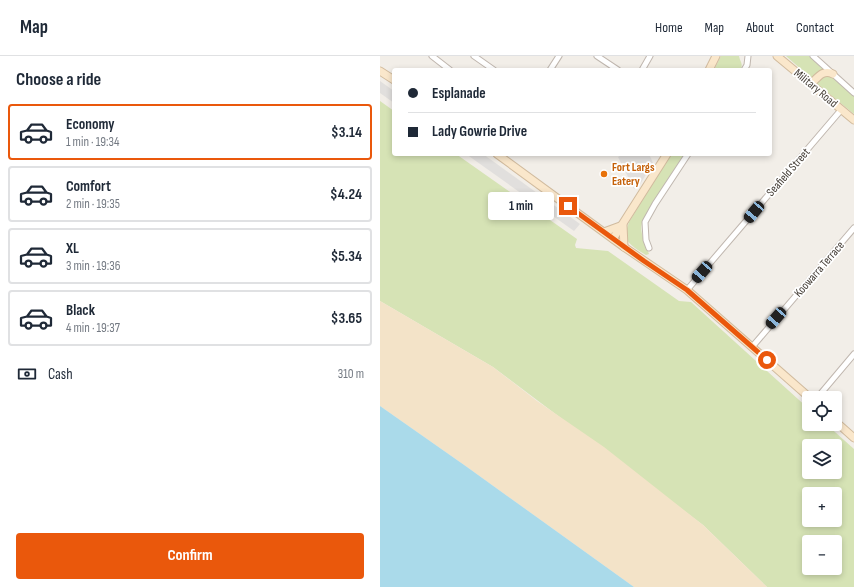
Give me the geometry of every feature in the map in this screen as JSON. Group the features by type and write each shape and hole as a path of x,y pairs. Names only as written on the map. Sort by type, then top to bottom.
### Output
{"main road":[{"path":"710,68 716,56"},
{"name":"Military Road","path":"778,56 854,120"},
{"path":"380,71 392,79"},
{"path":"811,84 823,73 828,72 833,74"},
{"path":"500,156 624,247 687,290 802,391"},
{"path":"614,239 665,156"},
{"path":"622,225 624,247"},
{"path":"604,232 622,225"},
{"path":"842,427 854,438"}],"street":[{"path":"432,56 447,68"},
{"path":"474,56 491,68"},
{"path":"551,68 558,56"},
{"path":"597,56 615,68"},
{"path":"643,68 650,56"},
{"path":"745,68 748,56"},
{"name":"Military Road","path":"815,57 854,93"},
{"name":"Seafield Street","path":"687,290 841,110"},
{"path":"649,248 646,240 645,222 687,156"},
{"name":"Koowarra Terrace","path":"752,347 854,228"},
{"path":"823,391 854,354"}],"green space":[{"path":"721,56 739,56 742,65 741,68 715,68"},
{"path":"786,56 809,56 824,70 811,78"},
{"path":"826,75 833,78 854,96 854,114 817,84 817,80"},
{"path":"380,101 392,110 392,156 459,156 577,239 575,245 576,248 608,251 679,301 691,302 802,403 802,431 834,431 854,449 854,587 767,587 703,525 493,367 380,301"},
{"path":"670,156 684,156 643,220 641,227 642,234 649,254 646,255 628,242 626,236 629,222"}],"sand":[{"path":"380,301 493,367 537,401 604,447 703,525 767,587 634,587 380,406"}],"shaded area":[{"path":"380,81 392,90 392,102 380,93"},
{"path":"469,156 486,156 580,224 574,231"},
{"path":"650,156 653,163 639,186 634,189 618,157"}],"water":[{"path":"380,406 467,467 634,587 380,587"}],"place":[{"name":"Fort Largs Eatery","path":"604,174"}],"route":[{"path":"568,206 624,247 687,290 767,360"}]}
